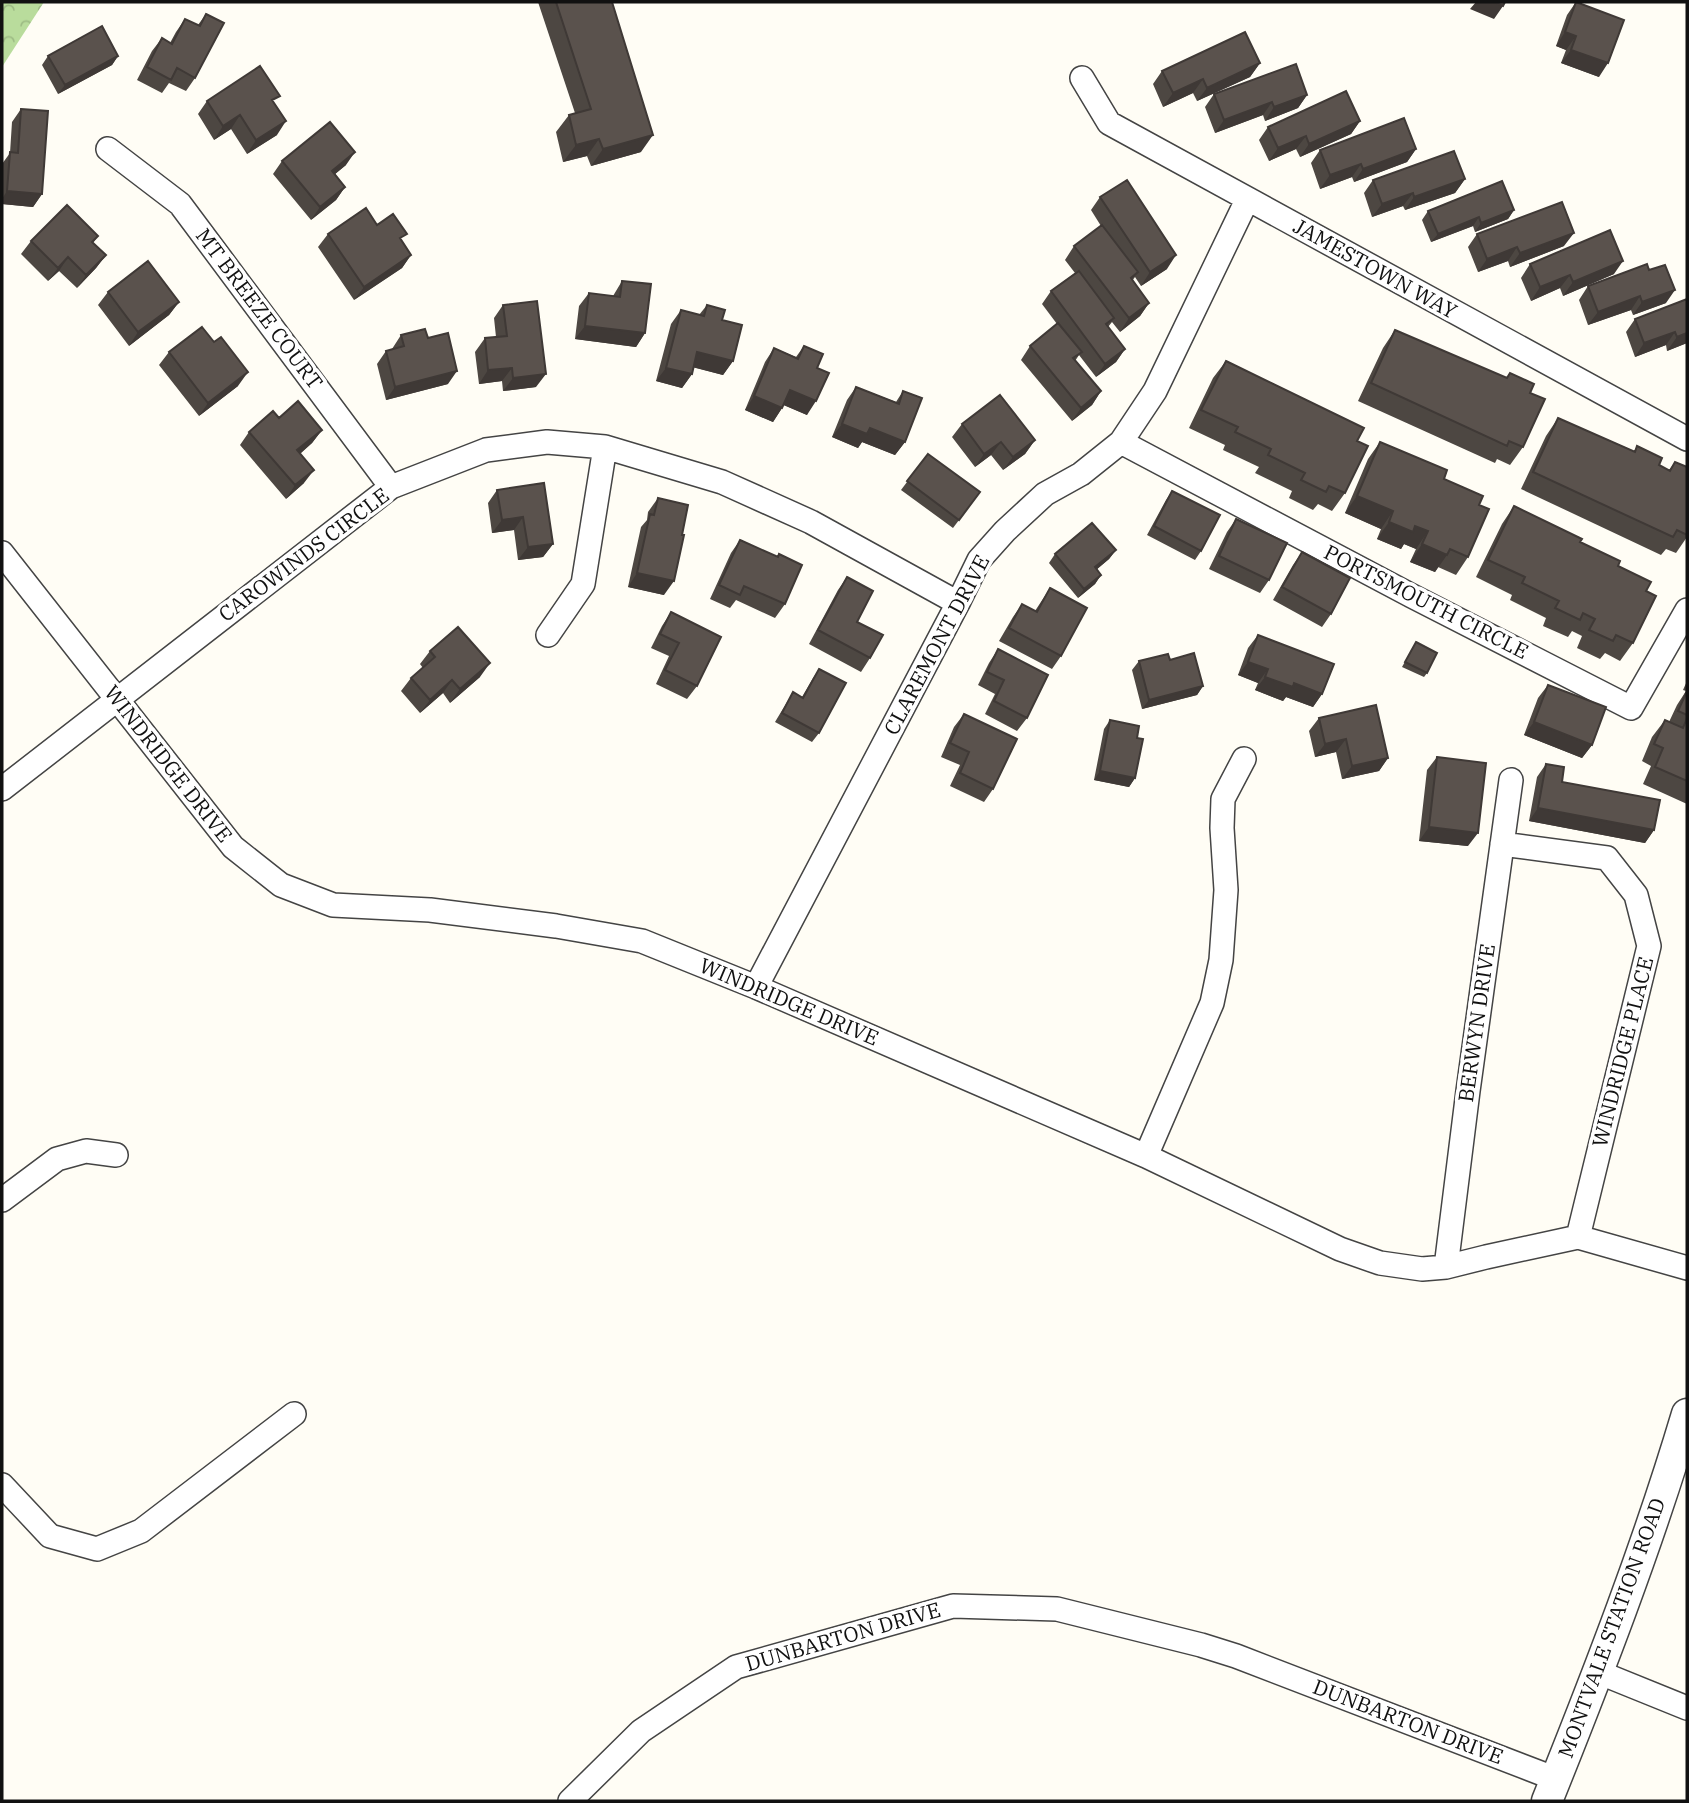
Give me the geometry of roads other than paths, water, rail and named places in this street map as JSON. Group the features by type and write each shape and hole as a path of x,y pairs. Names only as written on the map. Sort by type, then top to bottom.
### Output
{"street":[{"name":"JAMESTOWN WAY","path":"1082,78 1109,123 1687,439"},
{"name":"MT BREEZE COURT","path":"108,149 180,204 391,487"},
{"name":"CLAREMONT DRIVE","path":"756,987 978,560 1045,494 1081,474 1121,442 1155,391 1247,200"},
{"name":"CAROWINDS CIRCLE","path":"2,789 391,487 486,450 547,442 605,447 722,482 811,522 958,603"},
{"name":"PORTSMOUTH CIRCLE","path":"1121,442 1631,708 1687,610"},
{"path":"548,635 583,584 605,447"},
{"name":"WINDRIDGE DRIVE","path":"2,553 233,847 281,885 333,905 430,910 556,926 642,941 756,987 1146,1157 1340,1249 1380,1263 1422,1269 1446,1267 1578,1237 1687,1268"},
{"path":"1146,1157 1212,1003 1221,960 1226,890 1223,799 1244,759"},
{"name":"BERWYN DRIVE","path":"1446,1267 1511,780"},
{"name":"WINDRIDGE PLACE","path":"1502,844 1607,858 1636,895 1649,946 1578,1237"},
{"path":"2,1200 57,1159 86,1151 116,1155"},
{"path":"2,1485 50,1536 97,1549 141,1531 294,1414"},
{"name":"MONTVALE STATION ROAD","path":"1551,1790 1598,1672 1672,1465 1687,1414"},
{"name":"DUNBARTON DRIVE","path":"570,1801 641,1731 736,1667 953,1606 1057,1609 1201,1645 1236,1656 1551,1790"},
{"path":"1598,1672 1687,1708"}]}
